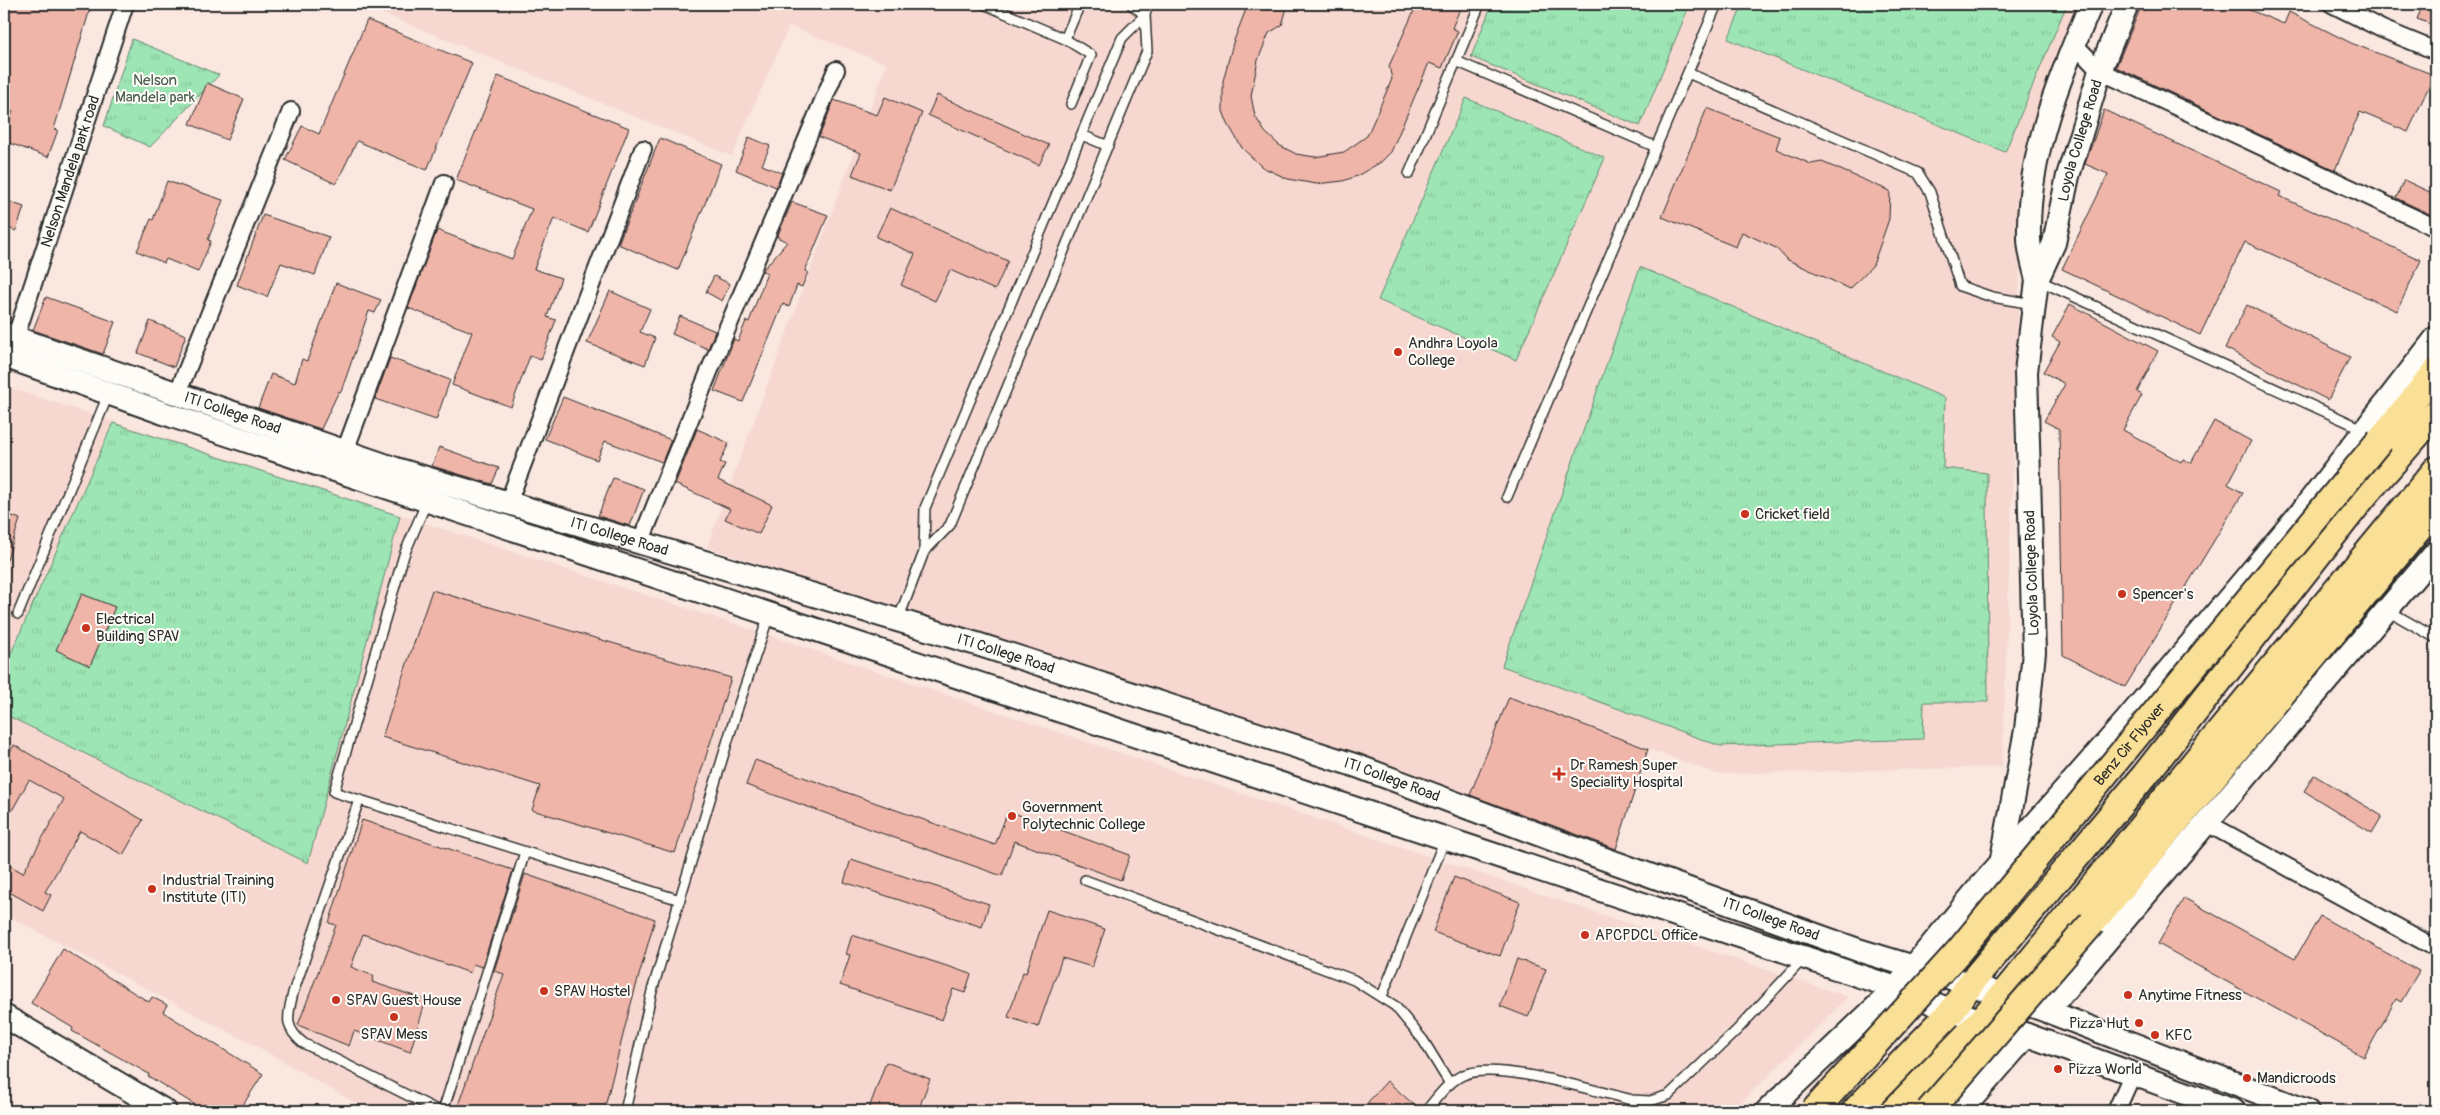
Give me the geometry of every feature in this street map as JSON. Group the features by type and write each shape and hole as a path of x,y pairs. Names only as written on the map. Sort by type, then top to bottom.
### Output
{"main road":[{"name":"Benz Cir Flyover","path":"1814,1111 1959,951 2372,435 2436,372"},
{"path":"1855,1111 1952,1011 1970,984 2145,775 2364,497 2436,413"},
{"path":"1894,1111 1982,1020 2436,470"},
{"path":"1929,1111 2092,923 2436,508"}],"street":[{"name":"Nelson Mandela park road","path":"8,346 125,4"},
{"name":"Loyola College Road","path":"2037,280 2028,240 2034,168 2045,122 2091,4"},
{"name":"Loyola College Road","path":"2001,864 2026,730 2034,652 2026,372 2037,280 2054,243 2068,176 2100,71 2127,4"},
{"path":"2332,4 2382,29 2436,51"},
{"path":"2074,44 2100,71 2436,228"},
{"path":"640,542 711,366 836,70"},
{"path":"178,392 291,111"},
{"path":"508,503 643,149"},
{"path":"345,451 444,183"},
{"path":"1767,1111 1896,988 2125,722 2302,511 2372,435 2436,338"},
{"name":"ITI College Road","path":"8,346 178,392 345,451 508,503 898,620 1357,766 1591,854 1858,950 1970,984 2047,1011 2307,1111"},
{"name":"ITI College Road","path":"8,346 108,394 1896,988 1952,1011 2027,1035 2133,1073 2220,1109"},
{"path":"2047,1011 2205,822 2436,552"},
{"path":"2205,822 2432,946"},
{"path":"4,1016 165,1111"},
{"path":"1961,1111 2027,1035"},
{"path":"2116,1111 2133,1073"}],"lane":[{"path":"984,4 1065,39 1090,55 1071,104"},
{"path":"1065,39 1080,4"},
{"path":"1131,4 1145,15"},
{"path":"924,552 950,525 1147,51 1145,15 1148,4"},
{"path":"1409,174 1480,4"},
{"path":"1507,497 1717,4"},
{"path":"898,620 924,552 925,508 1122,38 1145,15"},
{"path":"1456,61 1656,147"},
{"path":"1688,72 1918,173 1930,192 1960,286 1992,297 2034,304"},
{"path":"1082,135 1108,146"},
{"path":"2037,280 2372,435"},
{"path":"18,614 108,394"},
{"path":"428,501 404,555 334,792 680,900"},
{"path":"2387,609 2436,638"},
{"path":"625,1111 652,991 738,707 770,614"},
{"path":"359,800 293,993 287,1016 294,1036 304,1043 439,1111"},
{"path":"1382,996 1445,838"},
{"path":"443,1111 525,852"},
{"path":"1085,880 1354,980 1395,1006 1423,1040 1450,1084"},
{"path":"1426,1111 1450,1084 1462,1075 1478,1071 1504,1071 1632,1100 1650,1101 1669,1095 1737,1030 1804,958"}],"shaded area":[{"name":"Andhra Loyola College","path":"359,4 2087,4 2024,158 2002,767 1717,774 1509,697 1468,800 707,547 887,64 789,26 732,156"},
{"path":"4,386 768,635 1848,997 1733,1111 369,1111 258,1047 4,914"}],"green space":[{"path":"1492,4 1690,4 1640,126 1471,57"},
{"path":"1743,4 2067,4 2005,152 1728,39"},
{"name":"Nelson Mandela park","path":"132,39 219,75 150,147 104,126"},
{"path":"1466,98 1605,158 1516,360 1378,300"},
{"path":"1640,267 1945,398 1943,468 1987,473 1988,702 1924,702 1923,739 1720,746 1502,666"},
{"path":"113,423 400,516 308,863 4,714 4,669"}],"building":[{"path":"4,4 74,4 90,9 54,129 58,130 48,157 4,141 4,134 13,111 4,108"},
{"path":"1248,4 1288,4 1282,25 1269,33 1258,60 1251,96 1255,116 1265,132 1279,145 1296,154 1315,157 1344,152 1367,136 1392,79 1389,66 1417,4 1462,4 1452,28 1458,31 1442,68 1429,63 1391,152 1381,162 1357,176 1343,181 1316,184 1288,179 1262,167 1242,148 1223,111 1223,81 1233,43"},
{"path":"2142,4 2235,4 2284,24 2289,12 2351,43 2434,75 2408,132 2360,112 2335,170 2116,67"},
{"path":"2423,4 2436,4 2436,26 2417,19"},
{"path":"367,20 472,63 427,170 357,141 336,184 285,160 302,126 319,134"},
{"path":"498,76 629,128 588,232 554,218 534,269 561,278 547,317 556,320 541,360 530,356 511,407 452,385 472,332 408,308 437,230 512,259 532,209 456,180"},
{"path":"207,83 244,99 227,140 190,124"},
{"path":"937,95 1049,145 1039,165 928,115"},
{"path":"885,97 922,113 890,190 852,175 861,153 819,137 834,100 877,115"},
{"path":"1707,108 1780,137 1776,149 1811,164 1822,162 1890,191 1889,219 1873,265 1850,289 1786,259 1776,248 1742,232 1736,247 1662,217"},
{"path":"2104,110 2281,192 2279,196 2421,260 2397,311 2245,242 2200,335 2062,269 2108,174 2085,164"},
{"path":"749,137 770,146 762,165 782,173 776,187 736,170"},
{"path":"660,138 721,164 678,270 618,244"},
{"path":"2404,180 2436,195 2436,217 2396,198"},
{"path":"167,181 223,200 208,240 211,241 198,272 166,259 164,263 137,251 151,219 153,220"},
{"path":"4,200 24,207 16,231 4,226"},
{"path":"792,202 828,215 805,271 808,272 802,287 797,285 789,307 783,304 743,402 714,391 734,339 738,341 746,321 749,322 767,273 762,271 787,242 777,237"},
{"path":"890,208 1008,261 995,290 950,270 935,301 901,285 915,254 876,237"},
{"path":"263,215 329,237 315,275 281,263 267,297 237,285"},
{"path":"714,276 730,284 722,301 706,292"},
{"path":"336,283 381,300 375,313 369,311 341,392 339,391 321,429 258,408 271,374 295,383 302,359 307,361"},
{"path":"610,291 650,309 640,332 655,338 645,365 587,343"},
{"path":"46,297 115,322 103,354 33,330"},
{"path":"2070,304 2158,351 2137,392 2142,395 2123,430 2181,462 2183,459 2191,463 2214,421 2251,441 2228,484 2243,493 2125,687 2063,655 2059,429 2044,421 2065,384 2043,372 2060,342 2052,337"},
{"path":"2247,305 2350,357 2328,400 2225,348"},
{"path":"680,316 715,331 708,349 672,334"},
{"path":"150,321 186,335 174,367 138,353"},
{"path":"390,358 450,380 436,420 375,399"},
{"path":"563,397 671,440 662,462 605,441 597,460 545,439"},
{"path":"697,429 729,443 720,462 725,464 718,480 772,505 759,534 725,519 730,509 675,484"},
{"path":"439,447 499,468 492,484 432,466"},
{"path":"613,478 644,489 630,526 598,516"},
{"path":"4,513 20,519 7,560 4,559"},
{"path":"432,590 731,678 675,853 532,810 540,786 382,737"},
{"name":"Electrical Building SPAV","path":"82,594 115,607 90,666 56,650"},
{"name":"Dr Ramesh Super Speciality Hospital","path":"1509,697 1648,749 1616,849 1470,795"},
{"path":"14,745 143,820 123,855 80,831 45,892 51,895 43,911 4,889 4,862 23,873 64,799 29,780 4,825 4,763"},
{"path":"755,760 995,845 1008,811 1130,855 1121,880 1014,841 1002,876 746,785"},
{"path":"2314,775 2382,816 2372,833 2304,791"},
{"path":"362,820 513,870 482,967 473,964 470,973 363,934 351,967 374,976 372,982 426,1000 410,1052 354,1031 349,1046 298,1025 336,925 329,923"},
{"path":"851,859 989,904 982,927 844,882"},
{"name":"SPAV Hostel","path":"525,874 655,919 629,1011 604,1111 456,1111 504,974 494,971"},
{"path":"1454,877 1520,902 1500,956 1433,932"},
{"path":"2184,898 2295,959 2320,916 2419,971 2401,1002 2396,999 2364,1057 2158,944"},
{"path":"1047,910 1105,929 1092,967 1062,958 1038,1027 1008,1017 1023,972 1026,973"},
{"path":"852,935 971,974 965,993 953,989 942,1020 840,985 850,955 846,954"},
{"path":"63,949 149,1002 152,997 167,1005 163,1012 263,1074 239,1111 205,1111 148,1076 149,1074 72,1031 73,1028 31,1003"},
{"path":"1517,959 1546,969 1528,1017 1500,1006"},
{"path":"886,1062 930,1079 918,1111 868,1111"},
{"path":"1387,1081 1420,1110 1420,1111 1360,1111"}],"place":[{"name":"Andhra Loyola College","path":"1398,352"},
{"name":"Cricket field","path":"1745,514"},
{"name":"Spencer's","path":"2122,594"},
{"name":"Electrical Building SPAV","path":"86,628"},
{"name":"Dr Ramesh Super Speciality Hospital","path":"1559,774"},
{"name":"Government Polytechnic College","path":"1012,816"},
{"name":"Industrial Training Institute (ITI)","path":"152,889"},
{"name":"APCPDCL Office","path":"1585,935"},
{"name":"SPAV Hostel","path":"544,991"},
{"name":"Anytime Fitness","path":"2128,995"},
{"name":"SPAV Guest House","path":"336,1000"},
{"name":"SPAV Mess","path":"394,1017"},
{"name":"Pizza Hut","path":"2139,1023"},
{"name":"KFC","path":"2155,1035"},
{"name":"Pizza World","path":"2058,1069"},
{"name":"Mandicroods","path":"2247,1078"}]}
